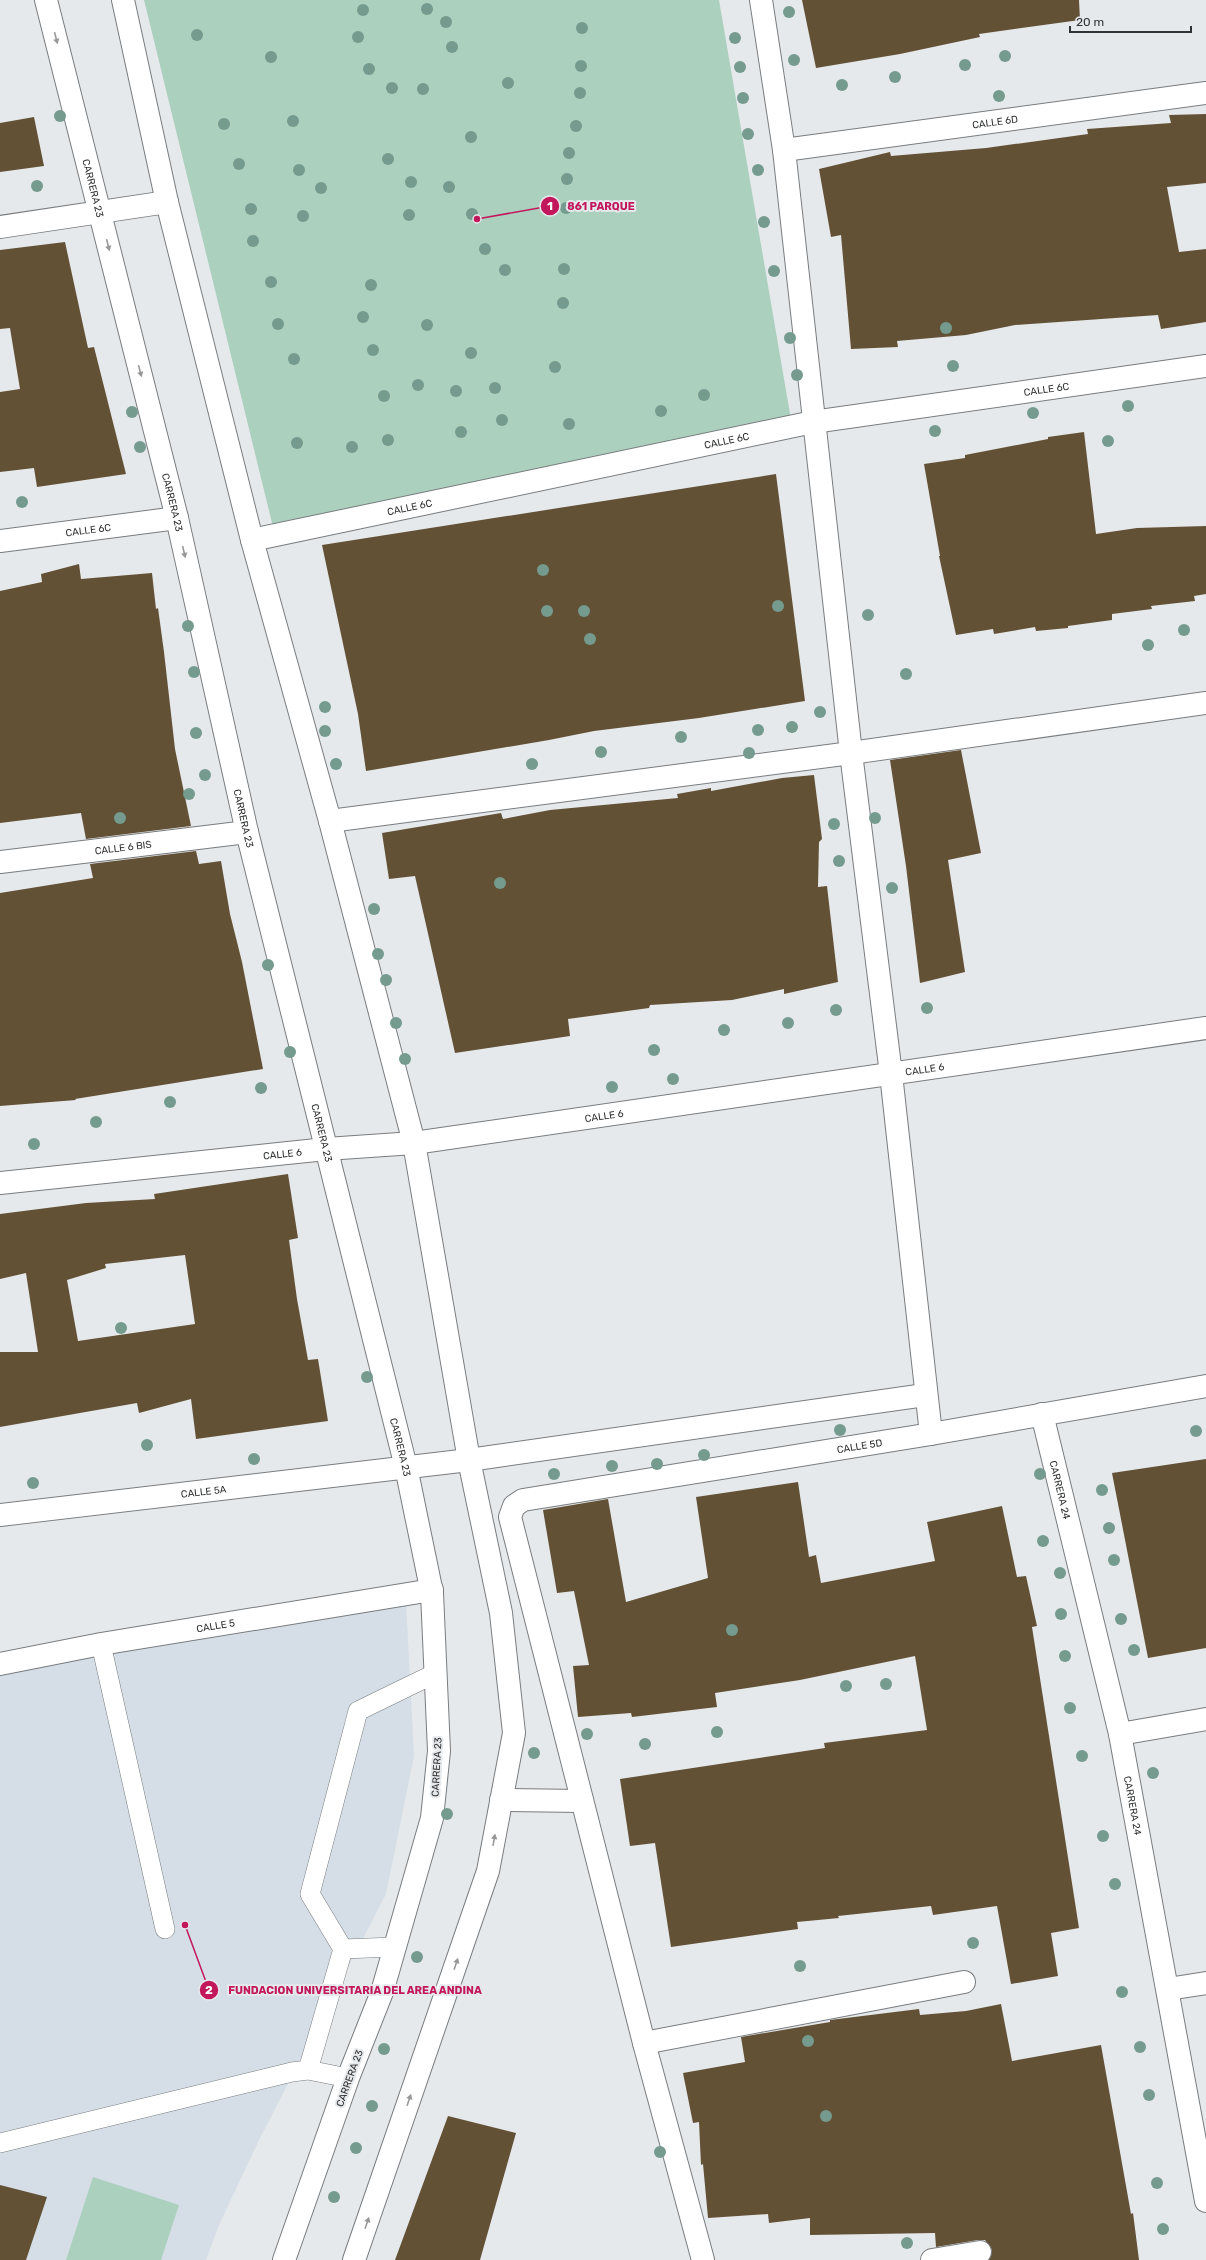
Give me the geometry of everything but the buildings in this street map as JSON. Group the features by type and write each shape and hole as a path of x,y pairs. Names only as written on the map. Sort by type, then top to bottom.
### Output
{"street":[{"name":"CARRERA 23","path":"46,0 176,518 247,832 406,1467 432,1590 439,1751 432,1818 382,1992 348,2078 284,2260"},
{"path":"123,0 167,202 252,540 330,821 414,1143 469,1460 501,1614 514,1733 488,1870 354,2260"},
{"path":"761,0 784,150 813,422 851,753 891,1074 925,1395 931,1434"},
{"name":"CALLE 6D","path":"784,150 1206,93"},
{"path":"0,227 167,202"},
{"name":"CALLE 6C","path":"252,540 813,422 1206,366"},
{"name":"CALLE 6C","path":"0,541 176,518"},
{"path":"330,821 851,753 1206,703"},
{"name":"CALLE 6 BIS","path":"0,862 247,832"},
{"name":"CALLE 6","path":"0,1183 326,1149 414,1143 1206,1028"},
{"name":"CALLE 5D","path":"582,1801 510,1517 514,1506 523,1500 931,1434 1206,1386"},
{"name":"CALLE 5A","path":"0,1515 469,1460 925,1395"},
{"name":"CARRERA 24","path":"1042,1414 1120,1734 1206,2201"},
{"name":"CALLE 5","path":"0,1664 101,1644 432,1590"},
{"path":"1120,1734 1206,1719"},
{"path":"501,1800 582,1801 644,2043 703,2260"},
{"path":"644,2043 964,1982"},
{"path":"1168,1989 1206,1983"},
{"path":"932,2260 980,2252"}],"lane":[{"path":"101,1644 165,1929"},
{"path":"308,2070 343,1949 310,1894 358,1711 436,1673"},
{"path":"343,1949 394,1946"},
{"path":"0,2143 285,2074 308,2070 348,2078"}],"shaded area":[{"path":"406,1600 414,1756 386,1894 259,2140 219,2225 206,2260 0,2260 0,1673"}],"green space":[{"path":"144,0 719,0 794,437 273,527"},
{"path":"93,2177 179,2205 161,2260 66,2260"}],"place":[{"name":"861 PARQUE","path":"477,219"},
{"name":"FUNDACION UNIVERSITARIA DEL AREA ANDINA","path":"185,1925"}]}
